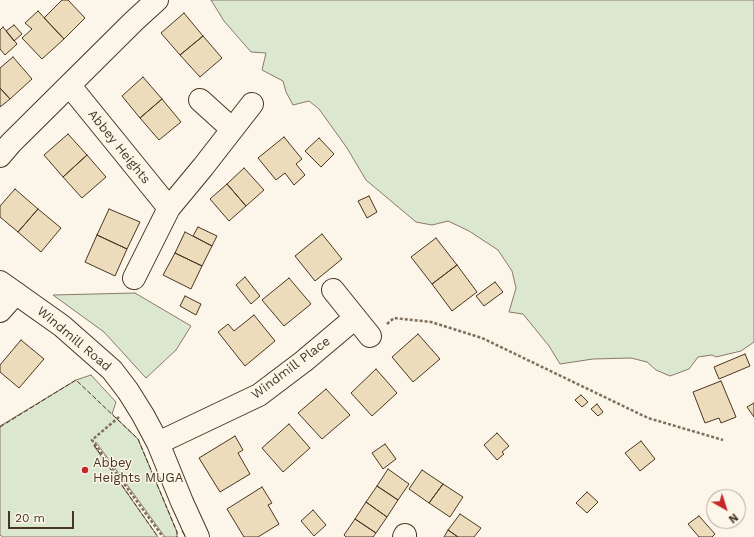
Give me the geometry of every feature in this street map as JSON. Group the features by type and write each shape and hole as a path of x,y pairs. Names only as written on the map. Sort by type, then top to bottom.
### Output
{"street":[{"path":"0,156 11,143 157,0"},
{"name":"Abbey Heights","path":"70,86 169,208"},
{"path":"200,100 232,129"},
{"path":"134,278 169,208 252,104"},
{"path":"0,311 8,287"},
{"name":"Windmill Road","path":"8,287 62,326 107,365 128,392 143,415 158,443 198,537"},
{"path":"333,290 370,336"},
{"name":"Windmill Place","path":"158,443 259,396 355,318"}],"path":[{"path":"370,336 394,318 431,322 482,338 648,418 723,440"},
{"path":"121,415 92,440 163,537"}],"green space":[{"path":"211,0 754,0 754,342 741,351 716,357 712,355 698,357 689,369 670,376 656,370 647,362 631,358 593,359 560,364 549,346 523,314 509,312 516,288 512,271 498,250 469,231 448,221 432,225 416,222 366,180 347,148 319,109 309,101 293,105 286,92 283,81 262,70 266,53 251,52 224,21"},
{"path":"135,293 191,326 176,350 146,378 104,332 53,295"},
{"path":"91,375 116,402 112,414 138,439 177,532 177,537 165,537 96,442 94,446 158,537 3,537 0,535 0,426 76,380"}],"building":[{"path":"62,0 68,0 85,18 64,39 44,18"},
{"path":"38,11 64,39 42,59 22,38 32,29 25,23"},
{"path":"184,13 203,36 180,55 161,33"},
{"path":"14,25 22,34 14,41 6,31"},
{"path":"3,27 17,44 5,55 0,49 0,30"},
{"path":"203,36 222,58 200,77 180,55"},
{"path":"13,57 32,79 10,99 0,88 0,68"},
{"path":"143,77 162,99 140,118 122,96"},
{"path":"0,88 10,99 0,107"},
{"path":"162,99 181,122 159,140 140,118"},
{"path":"68,134 87,155 63,177 44,155"},
{"path":"284,137 302,159 296,164 305,175 294,185 285,173 276,180 258,158"},
{"path":"319,138 334,154 321,167 305,151"},
{"path":"87,155 106,177 82,198 63,177"},
{"path":"244,168 264,190 246,206 227,184"},
{"path":"227,184 246,206 229,221 210,199"},
{"path":"15,189 38,209 18,232 0,217 0,206"},
{"path":"369,196 377,212 367,218 358,201"},
{"path":"38,209 61,228 41,252 18,232"},
{"path":"109,209 140,222 127,249 97,235"},
{"path":"198,227 217,236 212,246 193,236"},
{"path":"185,232 212,246 202,266 175,253"},
{"path":"322,234 342,259 315,281 295,256"},
{"path":"97,235 127,249 115,276 85,262"},
{"path":"436,238 457,265 432,284 411,257"},
{"path":"175,253 202,266 191,289 163,275"},
{"path":"457,265 477,292 452,311 432,284"},
{"path":"245,277 260,296 251,304 236,285"},
{"path":"289,278 311,304 284,326 262,300"},
{"path":"495,282 503,292 484,306 476,296"},
{"path":"185,296 201,304 196,315 180,306"},
{"path":"254,315 275,341 245,366 218,332 228,324 234,331"},
{"path":"418,334 440,359 413,382 392,357"},
{"path":"21,340 44,359 19,388 0,372 0,365"},
{"path":"745,354 750,366 719,379 714,367"},
{"path":"376,369 397,393 372,416 351,393"},
{"path":"721,381 736,417 721,423 719,418 705,423 693,392"},
{"path":"326,389 350,415 322,439 298,413"},
{"path":"581,395 588,402 582,407 575,400"},
{"path":"754,403 754,417 747,407"},
{"path":"597,404 603,412 598,416 591,409"},
{"path":"289,424 310,448 283,472 262,448"},
{"path":"497,433 509,446 502,452 504,454 497,460 484,445"},
{"path":"235,436 243,450 238,453 250,474 220,492 199,458"},
{"path":"641,441 655,459 640,471 625,453"},
{"path":"385,444 396,459 383,469 372,453"},
{"path":"388,469 409,484 398,500 377,486"},
{"path":"422,470 443,484 429,503 409,489"},
{"path":"443,484 463,497 450,517 429,503"},
{"path":"377,486 398,500 387,517 366,502"},
{"path":"262,487 272,503 268,505 279,524 258,537 244,537 227,509"},
{"path":"587,492 598,502 587,513 576,503"},
{"path":"366,502 387,517 376,533 355,519"},
{"path":"313,510 326,525 314,536 301,521"},
{"path":"460,514 481,528 474,537 458,537 448,530"},
{"path":"699,516 706,524 706,529 711,529 715,534 712,537 699,537 688,524"},
{"path":"355,519 376,533 373,537 346,537 344,535"},
{"path":"448,530 458,537 444,537"}],"fence":[{"path":"0,427 76,380 138,439 177,532 177,537"},
{"path":"94,445 158,537"},
{"path":"182,531 186,537"}],"place":[{"name":"Abbey Heights MUGA","path":"85,470"}]}
